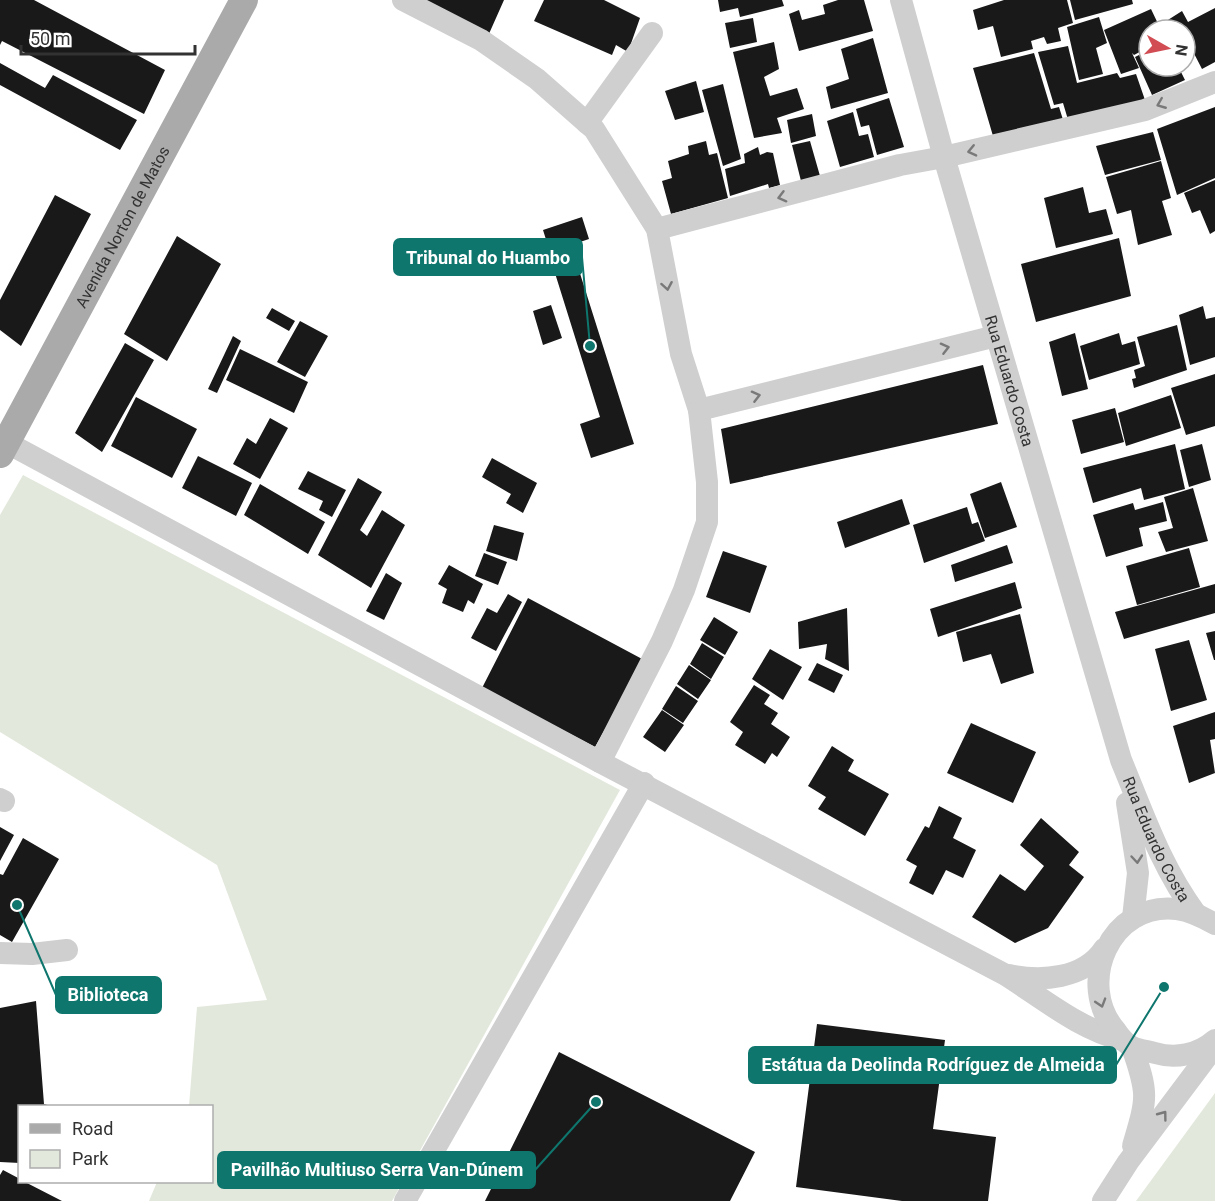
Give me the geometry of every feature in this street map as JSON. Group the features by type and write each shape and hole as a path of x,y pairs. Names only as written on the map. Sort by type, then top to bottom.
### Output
{"main road":[{"name":"Avenida Norton de Matos","path":"2,445 244,0"}],"street":[{"path":"403,0 481,40 537,79 594,129 657,228 681,354 699,410 707,482 706,522 684,590 662,641 600,762"},
{"name":"Rua Eduardo Costa","path":"902,0 944,157 1121,760 1151,835 1177,885 1205,919"},
{"path":"587,123 652,33"},
{"path":"657,228 900,165 944,157 1145,110 1215,82"},
{"path":"699,410 996,336"},
{"path":"2,445 1004,974 1107,1036 1167,1057 1191,1054 1215,1040"},
{"name":"Rua Eduardo Costa","path":"1121,760 1138,873 1125,925"},
{"path":"405,1201 644,783"},
{"path":"1004,974 1022,978 1054,978 1079,971 1102,953 1125,925 1154,911 1175,909 1205,919"},
{"path":"1125,925 1103,952 1097,975 1098,999 1107,1022 1128,1043 1143,1078 1146,1104 1128,1162"},
{"path":"0,952 32,954 67,950"},
{"path":"1103,1201 1128,1162 1215,1046"}],"green space":[{"path":"23,475 620,790 392,1201 149,1201 157,1183 213,1183 213,1105 189,1105 197,1007 267,1000 217,865 0,732 0,515"},
{"path":"1215,1093 1215,1201 1136,1201"}],"building":[{"path":"0,0 34,0 165,70 144,114 2,41 0,45"},
{"path":"422,0 504,0 488,36"},
{"path":"544,0 604,0 640,18 628,52 616,45 612,55 534,21"},
{"path":"718,0 782,0 784,6 740,17 738,8 720,12"},
{"path":"838,0 864,0 873,31 799,51 789,14 799,10 802,20 825,14 823,5"},
{"path":"1004,0 1067,0 1073,23 1058,28 1061,41 1047,44 1044,37 1031,41 1033,49 1001,57 993,26 978,30 973,10"},
{"path":"1070,0 1132,0 1133,4 1075,20"},
{"path":"1215,8 1215,62 1202,69 1197,59 1196,18"},
{"path":"1151,9 1155,18 1137,18 1137,53 1134,55 1132,53 1137,69 1121,74 1104,30"},
{"path":"1182,11 1186,18 1171,18"},
{"path":"1099,17 1107,43 1096,48 1103,74 1079,80 1067,27"},
{"path":"753,18 757,42 730,48 725,23"},
{"path":"873,38 888,93 831,109 826,87 849,79 841,49"},
{"path":"774,42 779,69 764,77 770,96 797,88 804,109 777,118 782,133 754,138 733,52"},
{"path":"1068,46 1077,83 1117,73 1120,78 1136,74 1145,100 1069,123 1063,103 1054,105 1038,52"},
{"path":"1034,53 1051,109 1059,107 1065,126 993,136 973,68"},
{"path":"0,63 45,88 53,75 137,120 120,150 0,85"},
{"path":"1144,78 1184,78 1185,80 1152,95"},
{"path":"696,81 704,112 675,120 665,91"},
{"path":"723,84 741,159 723,166 702,90"},
{"path":"889,98 904,147 877,155 869,125 861,127 856,109"},
{"path":"1215,107 1215,178 1177,195 1157,129"},
{"path":"853,112 859,136 868,134 874,157 840,167 827,121"},
{"path":"812,114 816,136 791,143 787,120"},
{"path":"1153,132 1161,160 1105,175 1096,146"},
{"path":"706,141 709,155 717,153 728,198 671,214 662,181 672,178 668,161 689,154 688,146"},
{"path":"810,141 820,176 801,181 792,145"},
{"path":"758,147 760,155 767,152 773,153 780,185 769,188 768,184 730,196 725,169 745,163 744,154"},
{"path":"1161,161 1171,198 1162,201 1172,235 1138,245 1131,210 1117,214 1106,177"},
{"path":"1215,180 1215,231 1210,234 1200,210 1192,213 1184,193"},
{"path":"1083,187 1089,213 1106,209 1113,234 1056,248 1044,198"},
{"path":"55,195 91,214 21,346 0,330 0,300"},
{"path":"582,217 589,239 571,245 634,444 591,458 580,424 600,417 554,270 537,276 531,255 549,249 543,230"},
{"path":"177,236 221,264 167,361 124,334"},
{"path":"1119,238 1131,296 1036,322 1021,264"},
{"path":"551,305 562,338 543,345 533,311"},
{"path":"1203,306 1206,319 1215,317 1215,357 1190,365 1179,315"},
{"path":"272,308 295,321 289,331 266,318"},
{"path":"300,321 328,336 305,377 277,362"},
{"path":"1177,325 1187,370 1134,388 1132,379 1136,378 1134,370 1145,366 1137,337"},
{"path":"1075,333 1088,389 1062,396 1049,342"},
{"path":"1119,333 1122,345 1135,341 1140,364 1089,380 1080,346"},
{"path":"233,336 241,341 217,393 208,389"},
{"path":"125,343 154,360 102,452 75,433"},
{"path":"240,349 308,382 294,413 226,380"},
{"path":"983,365 998,424 730,484 721,429"},
{"path":"1215,374 1215,426 1186,435 1171,388"},
{"path":"1171,395 1181,428 1126,446 1118,413"},
{"path":"136,397 197,429 172,478 111,446"},
{"path":"1115,408 1124,442 1081,454 1072,420"},
{"path":"270,418 288,428 260,479 233,464 247,438 256,444"},
{"path":"1175,444 1185,489 1144,500 1141,488 1093,503 1083,468"},
{"path":"1202,444 1211,480 1189,487 1180,450"},
{"path":"198,456 252,483 236,516 182,488"},
{"path":"492,458 537,483 523,513 506,503 511,494 482,477"},
{"path":"308,471 346,490 332,517 319,510 323,501 298,489"},
{"path":"358,478 382,492 360,530 367,536 382,510 405,525 371,588 318,555"},
{"path":"1001,482 1017,527 985,538 970,494"},
{"path":"260,484 325,522 308,554 244,515"},
{"path":"1193,488 1208,541 1166,552 1158,532 1173,528 1164,497"},
{"path":"902,499 910,524 845,548 837,522"},
{"path":"1163,502 1167,521 1139,528 1143,546 1106,557 1093,515 1133,503 1135,510"},
{"path":"967,507 972,524 978,522 985,541 924,563 913,525"},
{"path":"494,525 524,533 517,561 486,551"},
{"path":"1007,545 1013,563 955,582 951,565"},
{"path":"1189,548 1200,587 1137,605 1126,566"},
{"path":"723,551 767,566 750,613 706,597"},
{"path":"484,553 507,562 498,585 475,576"},
{"path":"449,565 483,584 474,604 468,600 463,612 442,603 447,589 438,584"},
{"path":"386,573 402,583 384,620 366,611"},
{"path":"1015,582 1022,608 938,637 930,609"},
{"path":"1215,584 1215,613 1124,639 1115,612"},
{"path":"508,594 522,602 496,651 471,638 487,608 497,613"},
{"path":"528,598 644,660 595,747 482,688"},
{"path":"847,608 849,671 825,659 827,644 799,649 798,622"},
{"path":"1020,614 1034,673 1001,684 991,654 963,662 956,632"},
{"path":"714,617 738,632 725,655 700,640"},
{"path":"1215,631 1215,660 1214,660 1206,633"},
{"path":"1189,640 1207,700 1171,711 1155,649"},
{"path":"702,643 724,657 711,679 690,664"},
{"path":"770,649 802,667 783,700 752,679"},
{"path":"817,663 843,675 834,693 808,680"},
{"path":"689,665 711,680 698,699 677,684"},
{"path":"754,685 770,695 764,704 778,713 771,724 790,737 777,757 772,753 765,764 735,745 743,732 730,722"},
{"path":"676,686 698,701 683,723 662,709"},
{"path":"662,710 684,725 665,752 643,737"},
{"path":"1215,712 1215,739 1210,740 1215,773 1189,783 1173,726"},
{"path":"971,723 1036,752 1013,803 947,773"},
{"path":"832,746 854,760 848,771 889,794 865,836 818,809 826,797 808,786"},
{"path":"939,806 962,818 953,838 976,850 963,878 946,870 933,895 909,883 917,866 906,860 925,826 929,828"},
{"path":"1041,818 1079,852 1069,865 1084,877 1048,928 1015,943 972,917 1000,874 1025,891 1044,866 1020,845"},
{"path":"0,827 14,835 0,861"},
{"path":"23,838 59,859 12,942 0,935 0,874 3,875"},
{"path":"36,1001 44,1104 48,1105 18,1105 18,1163 0,1162 0,1008"},
{"path":"817,1024 945,1040 933,1129 996,1137 988,1201 902,1201 796,1187"},
{"path":"559,1052 755,1152 730,1201 485,1201"},
{"path":"3,1170 18,1178 18,1183 27,1183 62,1201 0,1201 0,1175"}],"place":[{"name":"Tribunal do Huambo","path":"590,346"},
{"name":"Biblioteca","path":"17,905"},
{"name":"Estátua da Deolinda Rodríguez de Almeida","path":"1164,987"},
{"name":"Pavilhão Multiuso Serra Van-Dúnem","path":"596,1102"}]}
